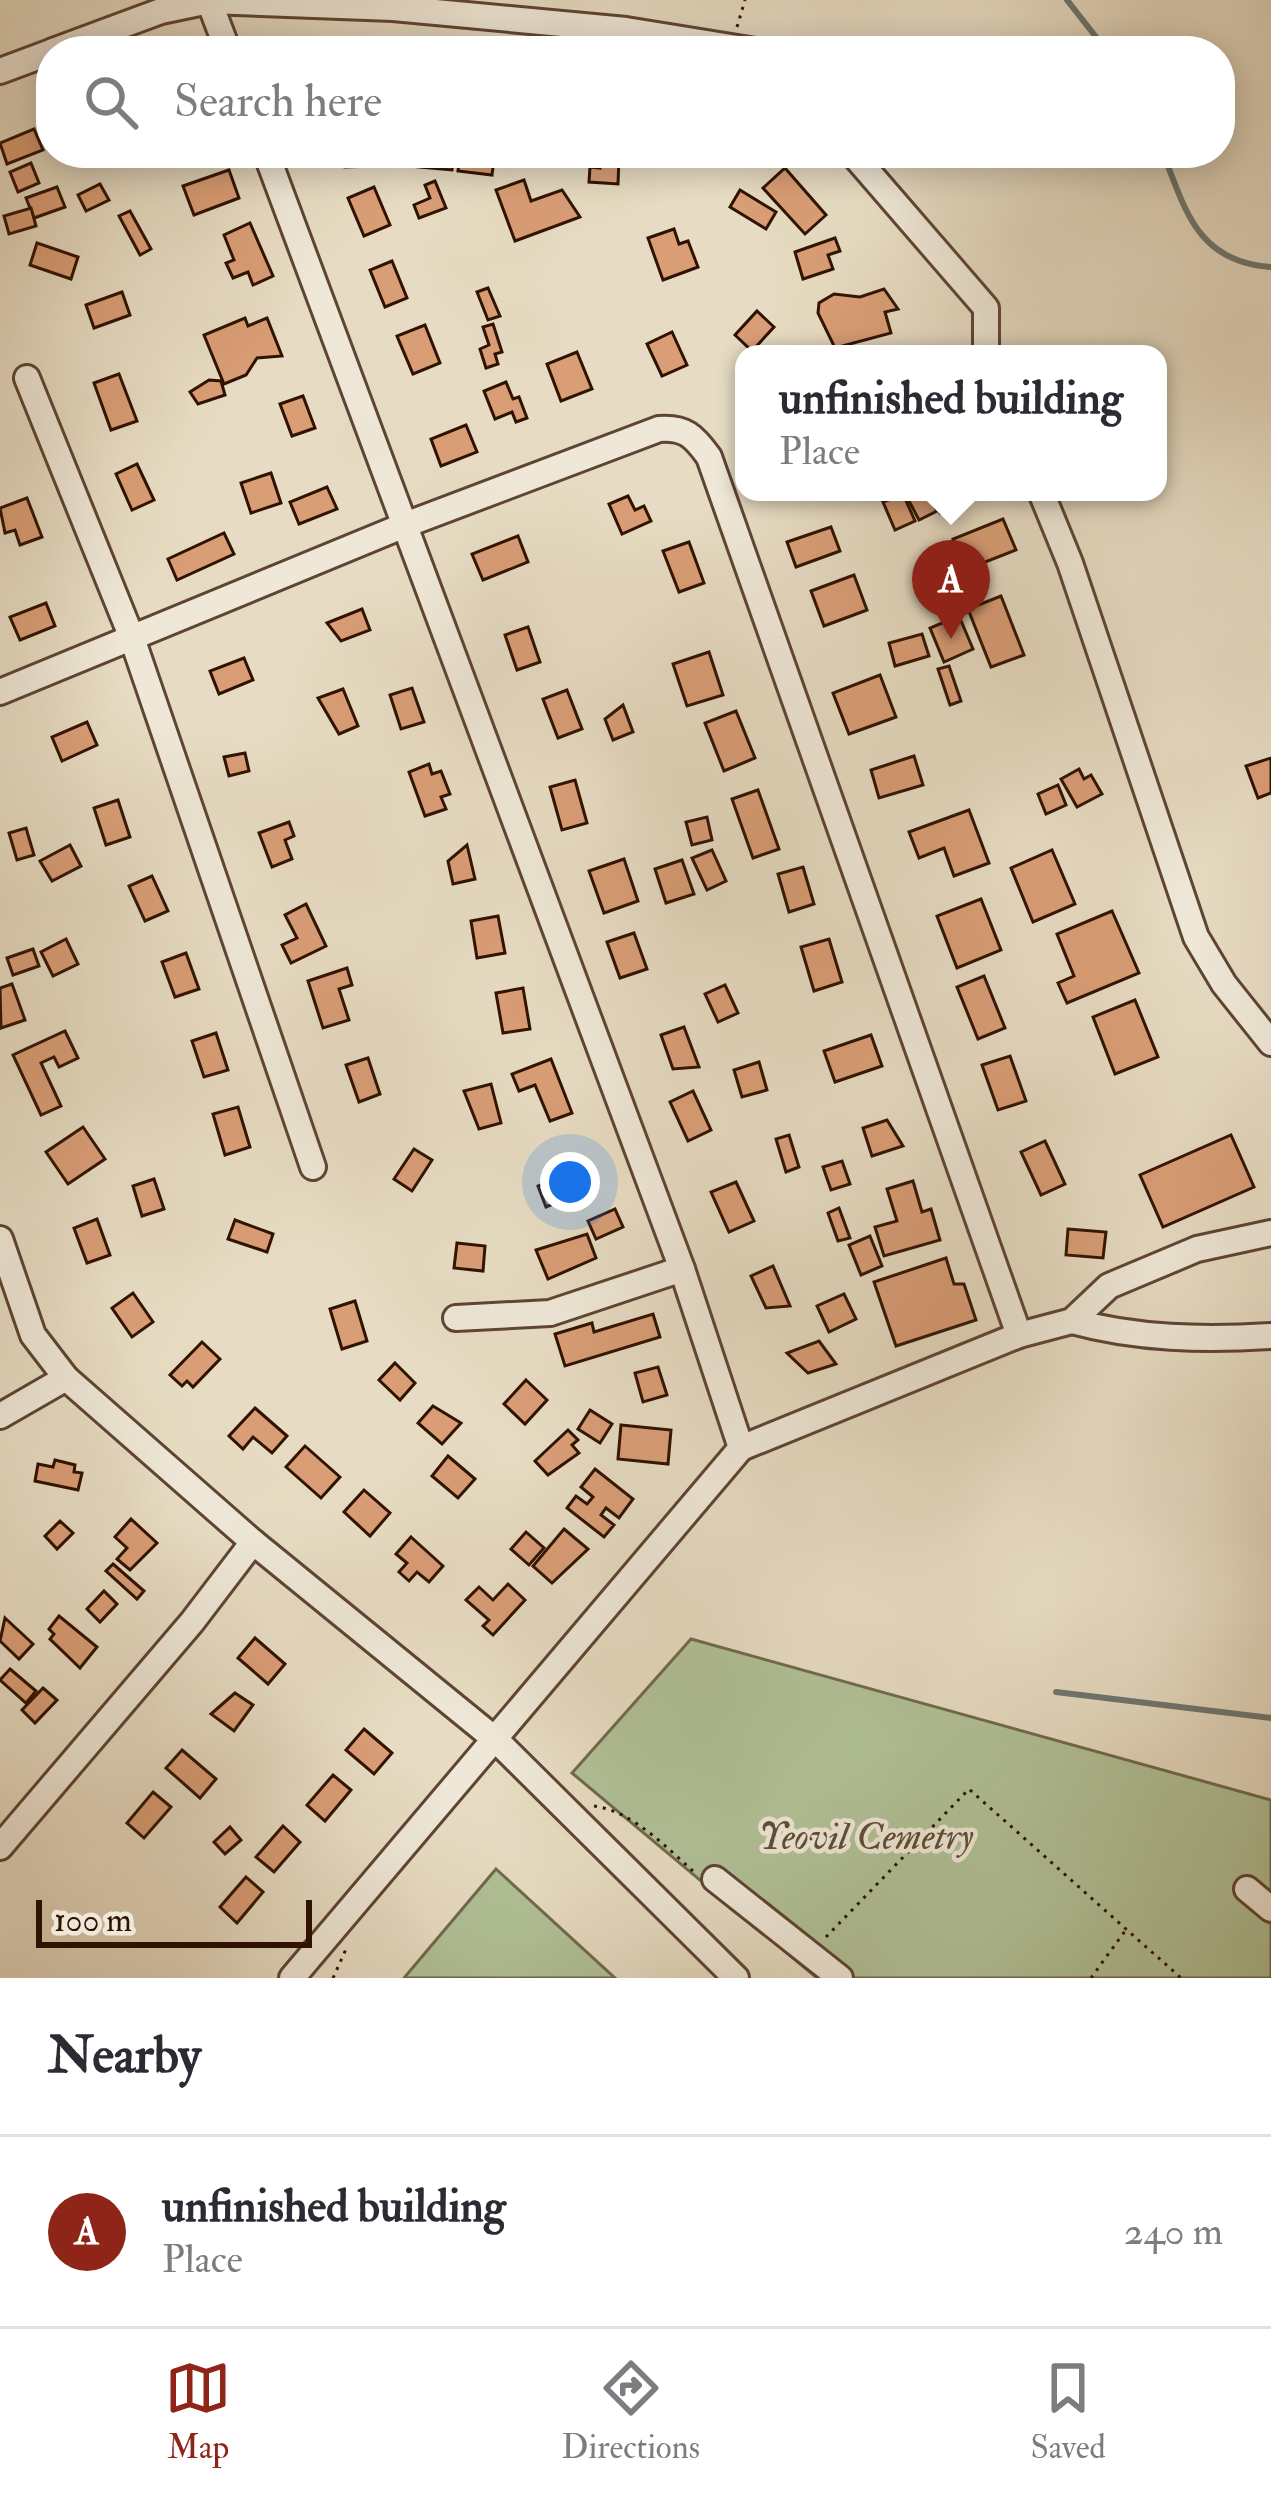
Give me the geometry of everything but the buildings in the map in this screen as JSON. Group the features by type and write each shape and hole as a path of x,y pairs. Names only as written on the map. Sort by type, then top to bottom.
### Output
{"street":[{"path":"209,1 222,36"},
{"path":"92,36 161,10 209,1 393,8 645,36"},
{"path":"0,71 36,57"},
{"path":"272,168 682,1269 741,1448"},
{"path":"865,168 986,308 986,345"},
{"path":"27,378 133,638 313,1167"},
{"path":"0,692 405,525 658,429 679,428 696,438 717,479 1019,1335"},
{"path":"1045,501 1196,937 1224,984 1271,1043"},
{"path":"1072,1321 1091,1300 1130,1276 1197,1249 1271,1233"},
{"path":"0,1239 33,1336 66,1378 253,1542 496,1740 736,1978"},
{"path":"456,1318 550,1313 682,1269"},
{"path":"292,1978 741,1448 1019,1335 1072,1321 1110,1331 1189,1338 1271,1336"},
{"path":"0,1416 66,1378"},
{"path":"0,1847 178,1640 253,1542"},
{"path":"716,1880 812,1951 840,1978"},
{"path":"1247,1889 1271,1909"}],"path":[{"path":"744,36 746,0"},
{"path":"812,1951 969,1789 1181,1978"},
{"path":"591,1805 608,1808 646,1830 697,1874 716,1880"},
{"path":"1091,1978 1125,1930"}],"green space":[{"name":"Yeovil Cemetry","path":"691,1639 1271,1800 1271,1978 817,1978 572,1773"},
{"path":"496,1869 615,1978 404,1978"}],"waterway":[{"path":"1067,0 1095,36"},
{"path":"1169,168 1188,214 1211,244 1246,263 1271,267"},
{"path":"1056,1692 1271,1718"}],"place":[{"name":"unfinished building","path":"951,639"}]}
